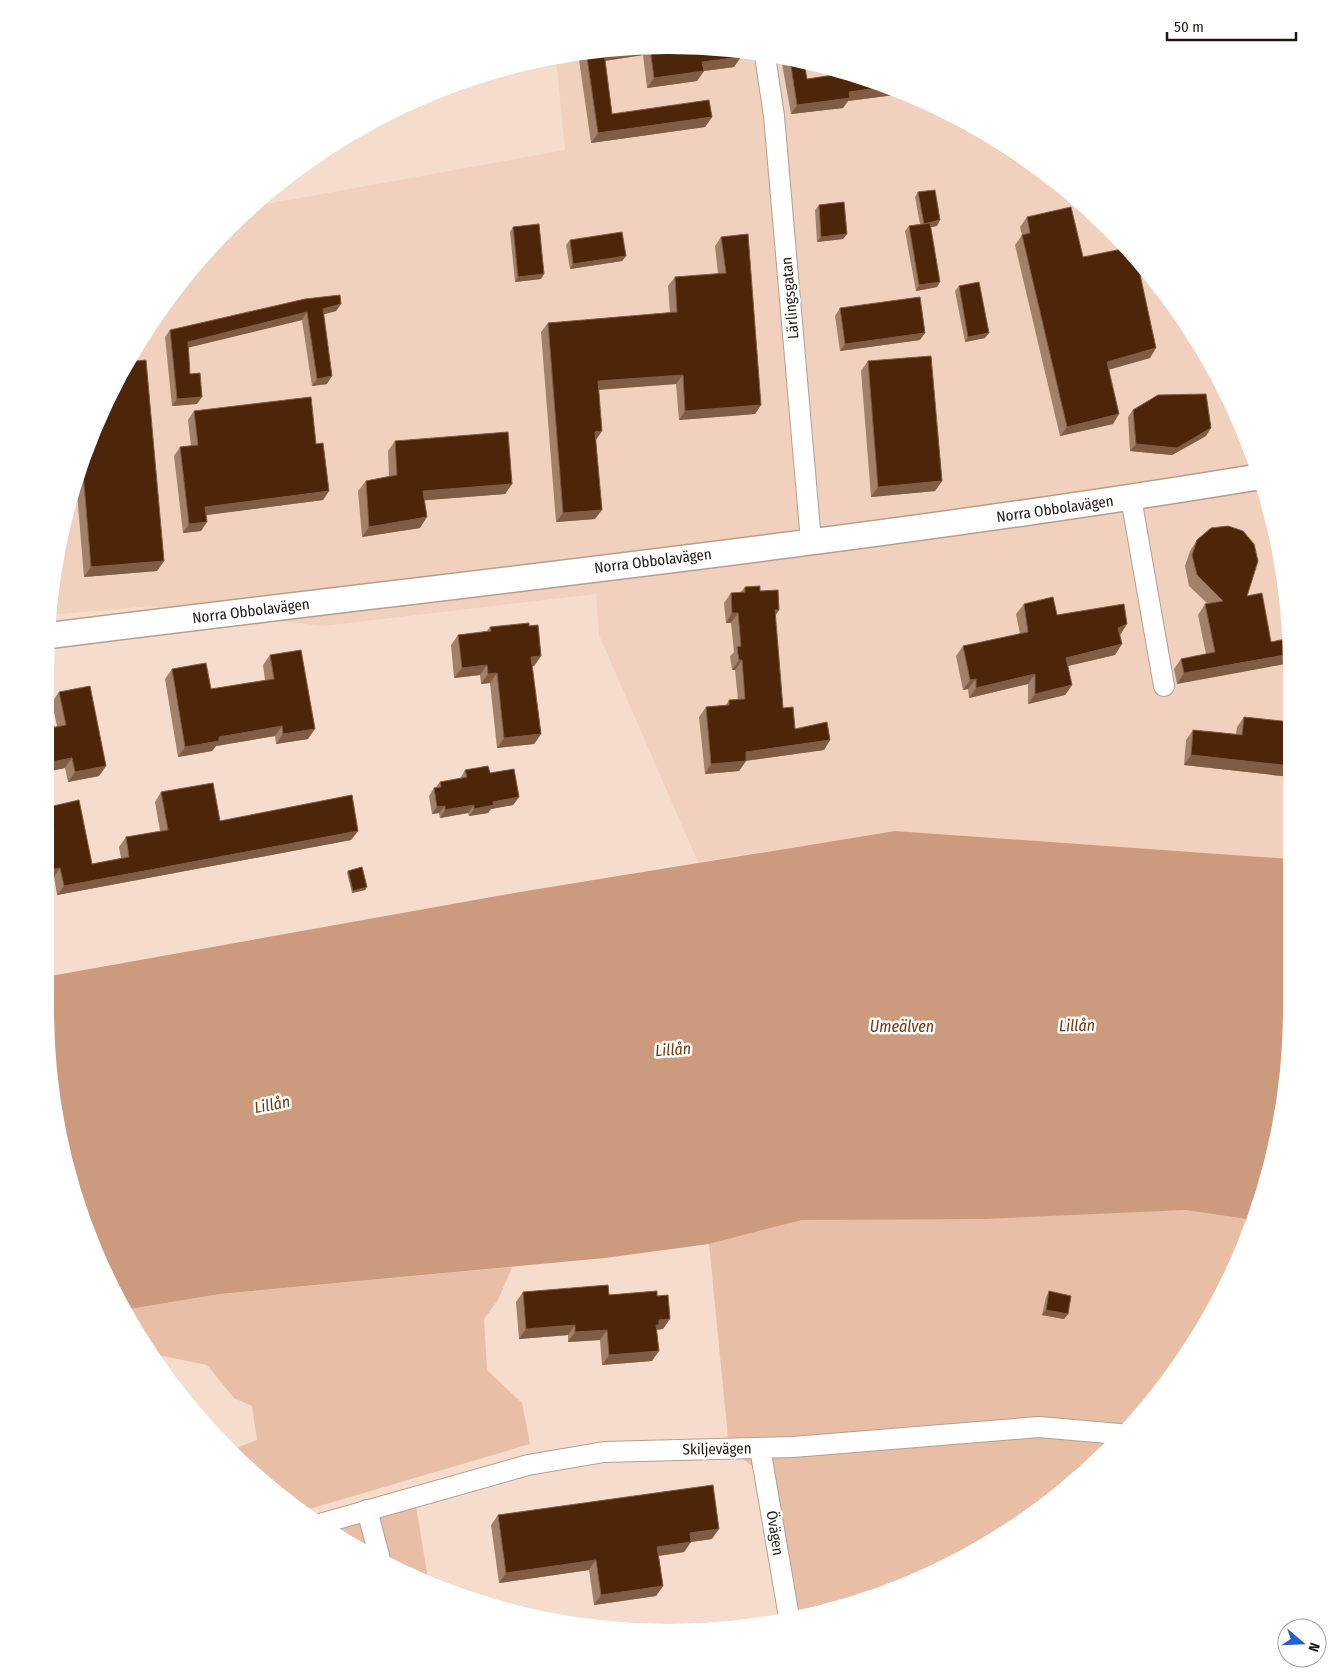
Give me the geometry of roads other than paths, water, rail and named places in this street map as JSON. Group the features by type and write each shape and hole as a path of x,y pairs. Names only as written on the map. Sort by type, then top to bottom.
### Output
{"street":[{"name":"Lärlingsgatan","path":"766,62 774,116 811,541"},
{"name":"Norra Obbolavägen","path":"55,635 811,541 1131,498 1253,478"},
{"path":"1131,498 1164,686"},
{"name":"Skiljevägen","path":"328,1521 555,1458 604,1452 760,1448 1039,1427 1113,1433"},
{"name":"Övägen","path":"760,1448 788,1612"},
{"path":"367,1510 378,1551"}],"water":[{"name":"Umeälven","path":"895,831 1283,858 1283,1010 1278,1090 1262,1169 1246,1219 1185,1210 983,1219 802,1220 709,1244 605,1258 220,1294 132,1309 101,1245 86,1207 75,1169 59,1090 55,1050 54,975 520,892"}],"water label":[{"name":"Lillån","path":"1077,1025"},
{"name":"Lillån","path":"673,1049"},
{"name":"Lillån","path":"272,1104"}]}
